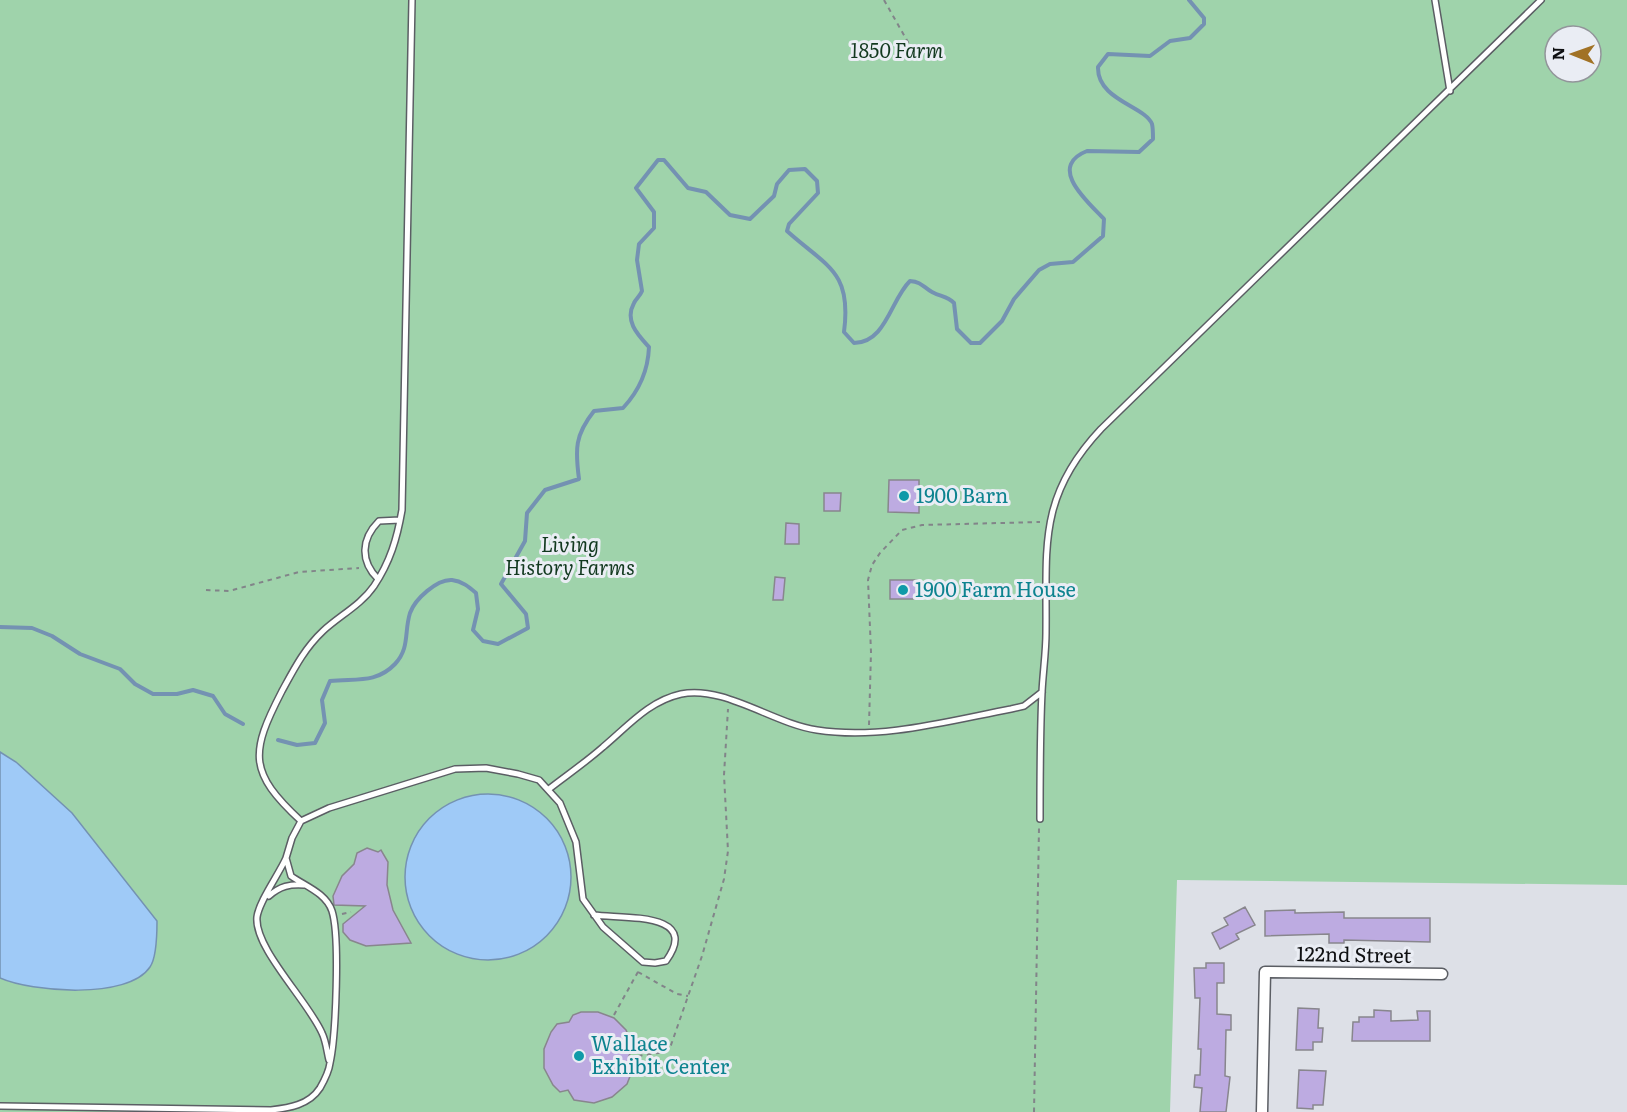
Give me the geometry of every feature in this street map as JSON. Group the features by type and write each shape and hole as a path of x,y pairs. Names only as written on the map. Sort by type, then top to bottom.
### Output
{"street":[{"name":"122nd Street","path":"1262,1112 1265,972 1442,974"}],"lane":[{"path":"301,821 268,787 259,766 258,744 265,725 303,651 368,594 390,560 398,537 412,0"},
{"path":"1435,0 1450,91"},
{"path":"1040,819 1042,692 1046,634 1044,562 1054,504 1070,468 1089,442 1541,0"},
{"path":"378,579 368,566 364,553 372,529 379,521 400,520"},
{"path":"549,789 658,702 682,694 699,693 729,700 789,723 817,730 868,732 926,726 1011,710 1024,705 1042,692"},
{"path":"330,1065 323,1034 295,987 267,950 257,931 257,914 286,858 292,838 301,821 329,808 455,769 486,768 539,780 560,803 569,824 576,842 583,899 594,915 616,941 643,962 666,961 674,949 674,934 667,925 641,917 594,915"},
{"path":"0,1106 285,1108 303,1104 311,1098 319,1089 330,1065 334,928 332,910 320,893 291,876 286,858"},
{"path":"265,899 277,889 291,884 304,885"}],"path":[{"path":"884,0 889,5 913,51 913,58"},
{"path":"889,0 889,5"},
{"path":"868,732 871,652 868,580 872,565 880,553 902,530 922,525 964,522 1049,523"},
{"path":"206,590 229,591 299,572 368,566"},
{"path":"638,1056 665,1052 671,1045 724,879 728,850 724,774 729,700"},
{"path":"1034,1112 1040,819"},
{"path":"614,1015 643,962"},
{"path":"638,972 678,994 688,996"}],"green space":[{"name":"Living History Farms","path":"0,0 1627,0 1627,885 1177,880 1170,1112 0,1112"}],"water":[{"path":"0,752 16,762 72,813 157,921 154,957 150,967 139,978 122,985 78,990 33,987 0,978"},
{"path":"488,794 504,795 520,800 547,818 565,845 570,861 570,893 565,909 547,936 520,954 504,959 488,960 472,959 456,954 429,936 411,909 406,893 405,877 406,861 411,845 429,818 456,800 472,795"}],"building":[{"name":"1900 Barn","path":"889,480 919,480 919,513 888,512"},
{"path":"824,493 841,493 840,511 824,511"},
{"path":"786,523 799,524 799,544 785,544"},
{"path":"775,577 785,578 783,600 773,600"},
{"name":"1900 Farm House","path":"890,580 917,580 916,599 890,599"},
{"path":"367,848 378,852 381,850 388,862 387,885 393,910 411,943 366,946 350,940 343,932 343,924 365,906 334,905 333,896 342,876 354,864 357,853"},
{"path":"1245,907 1255,925 1236,934 1239,939 1220,949 1212,933 1228,925 1224,918"},
{"path":"1295,910 1295,913 1344,912 1344,918 1430,918 1430,942 1344,940 1344,943 1329,943 1329,934 1265,936 1265,911"},
{"path":"1206,963 1224,963 1224,983 1217,983 1217,1014 1231,1015 1231,1030 1226,1030 1225,1076 1230,1077 1226,1112 1200,1112 1202,1088 1194,1087 1195,1075 1200,1075 1201,1049 1198,1049 1200,998 1195,998 1194,968 1206,968"},
{"path":"1298,1008 1319,1009 1318,1028 1323,1028 1322,1042 1313,1042 1313,1050 1296,1050"},
{"path":"1374,1010 1391,1011 1391,1021 1418,1020 1417,1011 1430,1011 1430,1041 1352,1041 1353,1022 1359,1022 1359,1017 1374,1017"},
{"name":"Wallace Exhibit Center","path":"581,1012 598,1012 614,1018 626,1030 633,1046 629,1056 634,1066 627,1084 612,1097 594,1103 574,1100 568,1090 560,1092 553,1085 544,1068 544,1049 551,1032 557,1024 569,1022 573,1015"},
{"path":"1299,1070 1326,1071 1323,1105 1313,1105 1313,1109 1297,1108"}],"waterway":[{"path":"278,740 297,745 315,743 325,723 322,700 330,681 373,677 380,675 395,664 405,646 410,613 417,602 433,586 452,580 476,593 478,609 473,630 483,641 498,644 528,628 526,614 501,584 525,541 527,513 545,490 579,479 577,451 583,428 594,411 623,408 634,395 645,373 649,347 631,322 631,310 642,291 637,260 639,244 654,228 654,212 636,188 658,160 664,160 688,188 706,192 730,215 750,219 774,196 777,184 789,170 805,169 817,181 818,193 789,224 787,231 834,272 844,296 844,332 854,343 874,336 910,281 954,303 957,329 971,343 980,343 1002,321 1014,299 1039,270 1050,264 1073,262 1103,236 1104,219 1074,185 1070,175 1070,166 1075,158 1087,151 1139,152 1153,139 1153,134 1152,124 1148,118 1113,95 1105,87 1098,67 1108,54 1150,56 1170,41 1190,38 1204,24 1204,18 1189,0"},
{"path":"0,627 32,628 52,636 80,654 120,669 135,684 153,694 177,694 193,690 213,696 225,714 243,724"}],"place":[{"name":"1900 Barn","path":"904,496"},
{"name":"1900 Farm House","path":"903,590"},
{"name":"Wallace Exhibit Center","path":"579,1056"}],"park label":[{"name":"1850 Farm","path":"897,51"}]}
